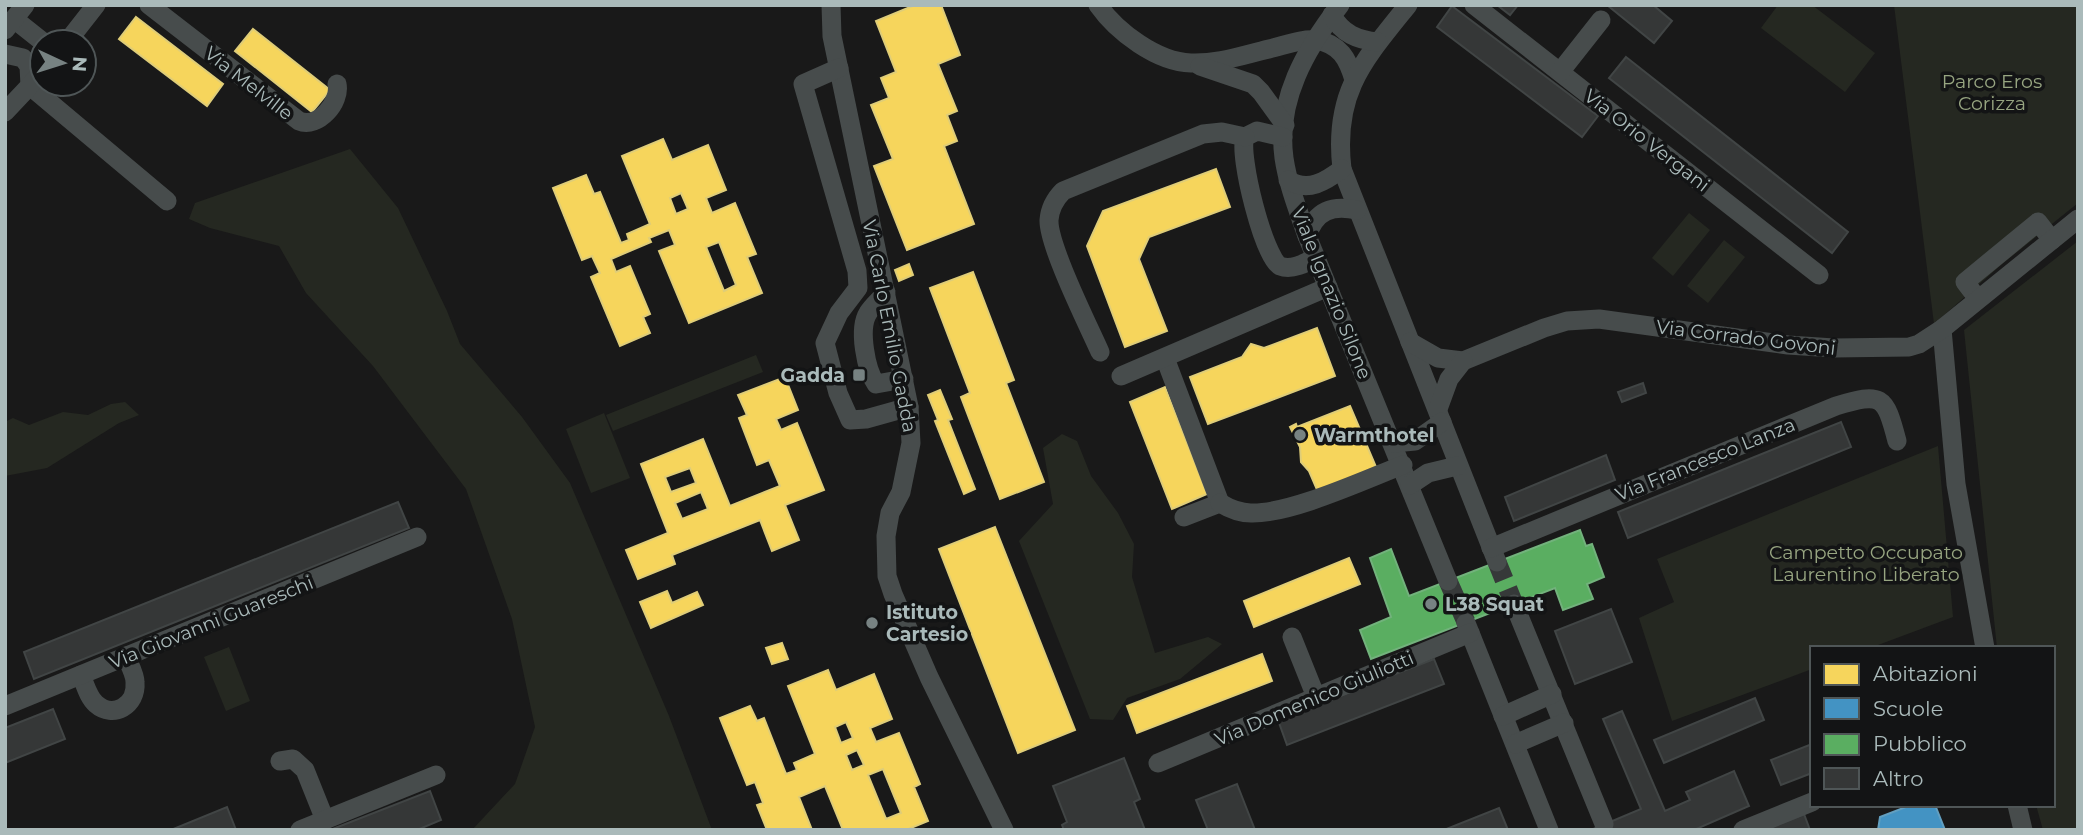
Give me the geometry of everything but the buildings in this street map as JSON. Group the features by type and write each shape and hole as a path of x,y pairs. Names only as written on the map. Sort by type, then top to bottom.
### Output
{"street":[{"path":"78,28 96,5"},
{"name":"Via Melville","path":"149,5 305,124 314,124 320,119 337,96 337,84"},
{"name":"Via Carlo Emilio Gadda","path":"831,5 832,36 909,407 911,443 901,492 890,513 885,547 887,576 929,677 1004,830"},
{"path":"1098,5 1130,39 1175,60 1253,84 1261,92 1284,131"},
{"path":"1408,5 1378,42 1354,80 1341,121 1340,141 1342,169 1440,416 1457,466 1428,473 1410,485"},
{"name":"Via Orio Vergani","path":"1474,5 1819,275"},
{"path":"1336,10 1337,25 1345,32 1364,41 1378,42"},
{"name":"Viale Ignazio Silone","path":"1336,10 1314,40 1289,96 1284,131 1284,161 1307,236 1448,580"},
{"path":"1560,72 1601,20"},
{"path":"1189,63 1234,58 1314,40 1338,48 1349,63 1354,80"},
{"path":"5,54 19,56 28,66"},
{"path":"839,68 803,84 857,271 858,288 839,313 825,343 838,393 850,420 866,419 909,407"},
{"path":"5,112 28,88"},
{"path":"55,98 167,201"},
{"path":"1100,352 1049,229 1049,217 1055,200 1063,191 1193,137 1222,132 1245,136 1257,131 1284,131"},
{"path":"1245,136 1243,142 1249,188 1276,263 1284,267 1297,267 1316,257"},
{"path":"1288,180 1302,186 1315,185 1342,169"},
{"path":"1307,236 1314,220 1325,210 1338,207 1357,210"},
{"name":"Via Corrado Govoni","path":"1463,361 1544,328 1586,318 1614,319 1788,345 1834,348 1909,347 1919,344 1942,328 2078,219"},
{"path":"848,239 872,230"},
{"path":"1121,376 1328,287"},
{"path":"887,292 866,315 864,341 868,373 876,384 904,379"},
{"path":"1942,328 1956,484 1985,646"},
{"path":"1410,342 1438,358 1463,361"},
{"path":"1165,358 1220,503 1234,511 1252,513 1280,510 1403,465"},
{"path":"1394,443 1415,441 1440,416 1449,379 1463,361"},
{"name":"Via Francesco Lanza","path":"1457,466 1494,555 1836,405 1861,398 1876,399 1886,406 1897,441"},
{"path":"1184,517 1220,503"},
{"name":"Via Giovanni Guareschi","path":"5,706 417,537"},
{"path":"1514,604 1604,824"},
{"name":"Via Domenico Giuliotti","path":"1158,763 1316,697 1468,627 1503,716"},
{"path":"1292,637 1316,697"},
{"path":"81,675 93,702 110,712 120,711 134,694 136,683 126,656"},
{"path":"1548,829 1503,716 1552,694"},
{"path":"1515,744 1564,723"},
{"path":"280,761 293,759 304,770 325,820"},
{"path":"300,830 436,775"},
{"path":"1743,830 1810,803"},
{"path":"2017,807 2023,830"}],"green space":[{"path":"1778,5 1812,5 1875,53 1845,92 1761,28"},
{"name":"Parco Eros Corizza","path":"1894,5 2078,5 2078,203 1934,324"},
{"path":"350,149 398,208 460,344 522,417 570,483 669,716 712,830 472,830 515,784 535,727 512,619 466,489 373,366 306,293 279,246 210,228 189,219 195,203"},
{"path":"1689,213 1710,230 1673,276 1652,258"},
{"path":"1724,240 1745,257 1708,303 1687,286"},
{"path":"2078,241 2078,830 2043,830 2037,807 2055,807 2055,646 1997,646 1964,330"},
{"path":"756,355 763,372 613,431 606,415"},
{"path":"125,402 139,415 119,423 47,468 5,476 5,422 13,418 29,425 63,412 88,415 111,404"},
{"path":"604,413 630,478 591,493 566,429"},
{"path":"1062,434 1077,441 1091,476 1118,513 1134,544 1132,577 1155,653 1208,637 1222,644 1180,679 1127,698 1113,720 1090,719 1019,541 1053,504 1043,448"},
{"name":"Campetto Occupato Laurentino Liberato","path":"1938,446 1953,617 1875,646 1810,646 1810,670 1672,721 1639,618 1674,602 1657,559"},
{"path":"229,647 250,701 226,711 204,657"}],"tunnel":[{"path":"1497,562 1514,604"},
{"path":"1448,581 1466,622"}],"place":[{"name":"Gadda","path":"859,375"},
{"name":"Warmthotel","path":"1300,435"},
{"name":"L38 Squat","path":"1431,604"},
{"name":"Istituto Cartesio","path":"872,623"}]}
